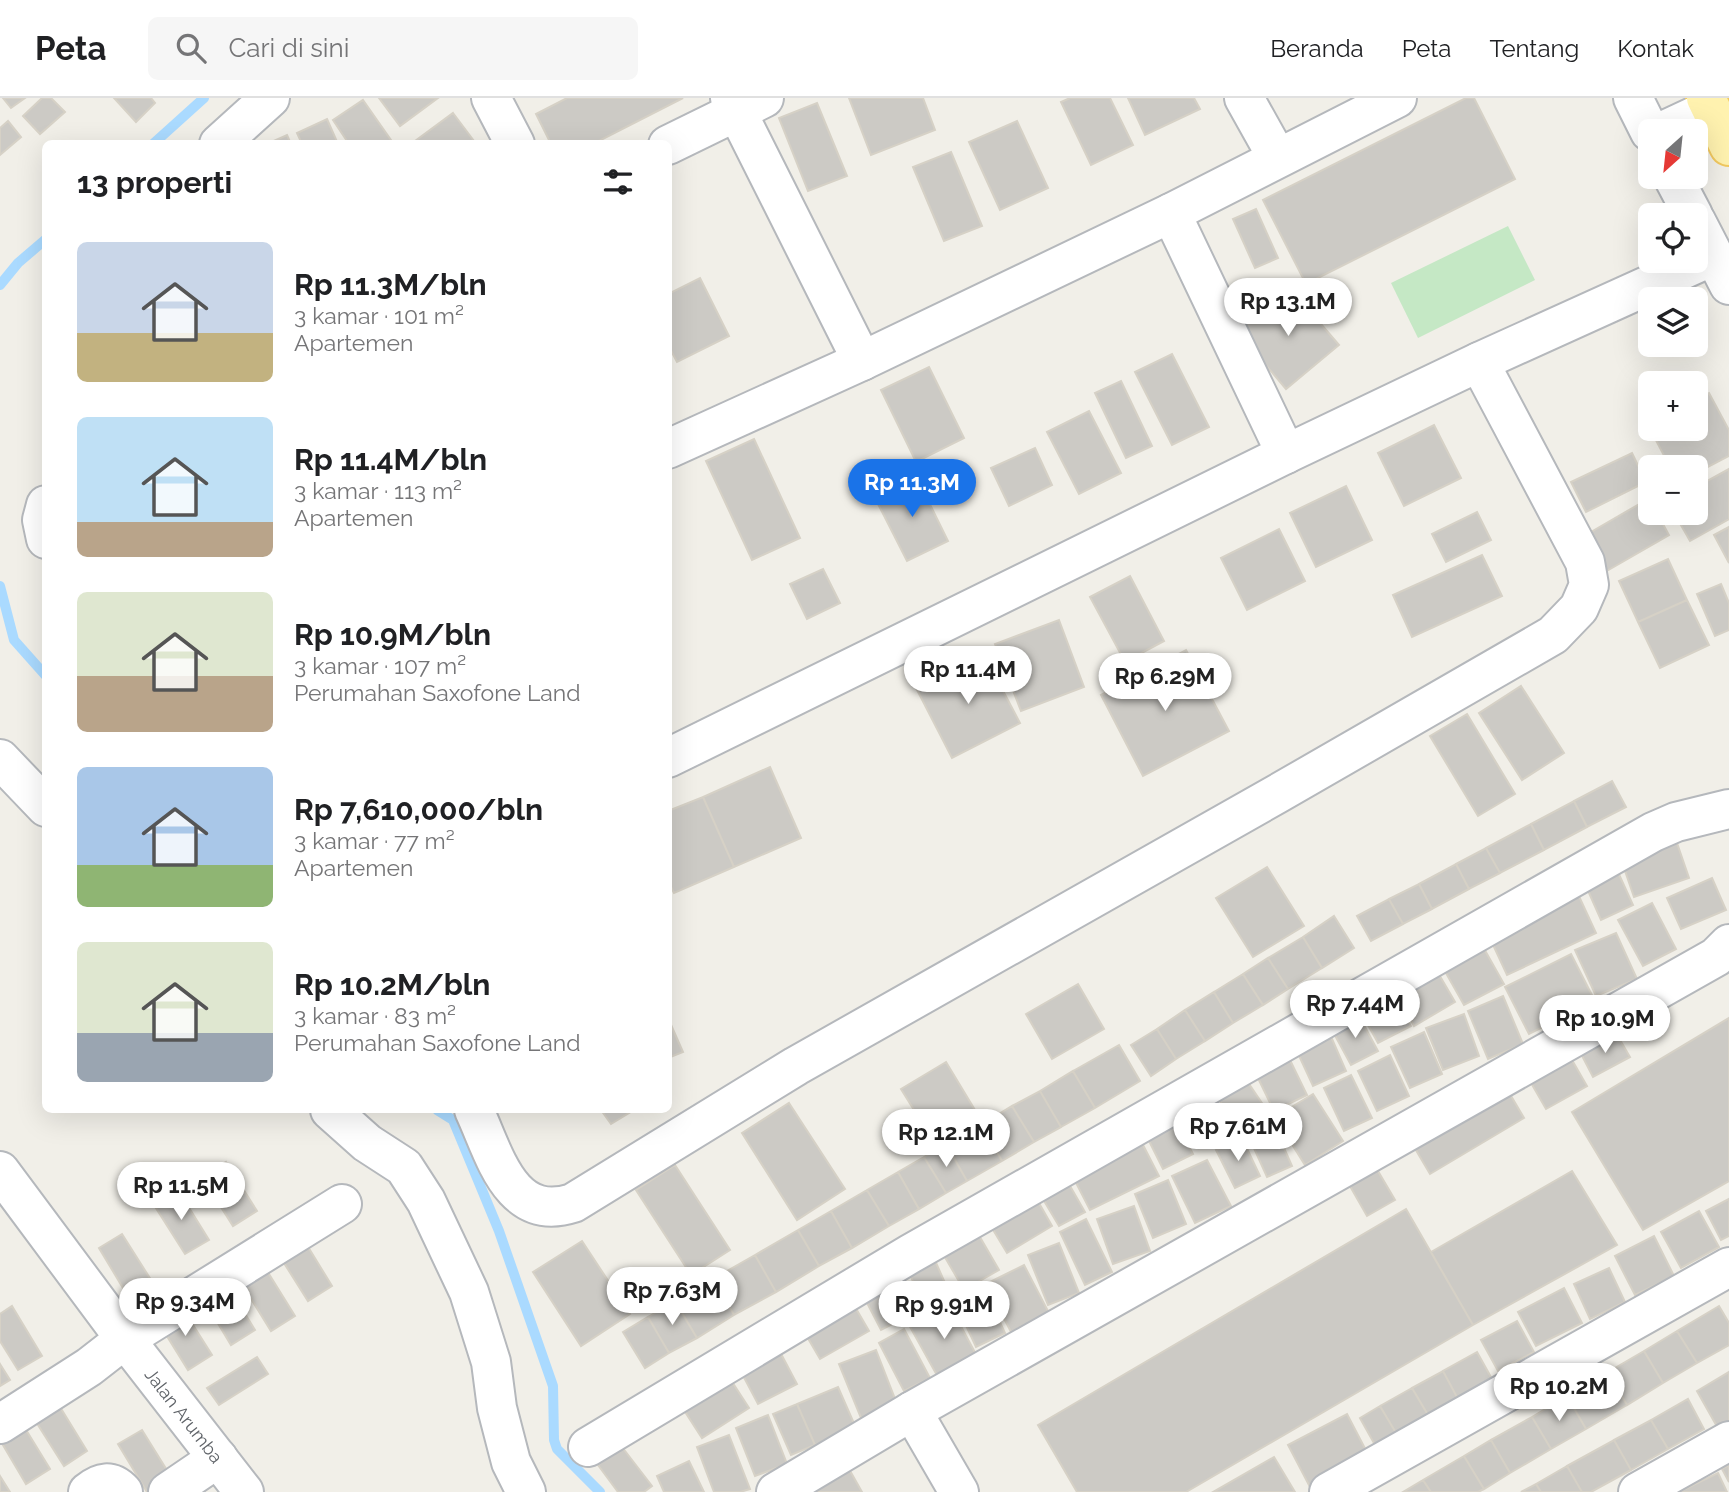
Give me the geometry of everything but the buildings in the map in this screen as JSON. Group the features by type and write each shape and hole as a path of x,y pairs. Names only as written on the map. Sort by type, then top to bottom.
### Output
{"main road":[{"path":"1708,103 1729,146"}],"street":[{"path":"223,140 270,98"},
{"path":"491,98 513,140"},
{"path":"1244,98 1277,157"},
{"path":"672,447 862,361 1171,213 1397,98"},
{"path":"672,143 743,102 862,361"},
{"path":"1682,119 1708,103"},
{"path":"1171,213 1286,454"},
{"path":"672,756 1479,362 1721,271 1708,245"},
{"path":"475,1113 507,1181 516,1193 543,1208 556,1209 573,1203 796,1066 1553,635 1579,608 1588,585 1585,562 1479,362"},
{"path":"0,759 42,803"},
{"path":"588,1447 909,1254 1653,832 1676,822 1729,809"},
{"path":"776,1492 912,1411 1716,957 1729,944"},
{"path":"333,1113 367,1143 404,1167 426,1202 469,1292 491,1362 498,1408 511,1462 526,1492"},
{"name":"Jalan Arumba","path":"0,1171 243,1492"},
{"path":"0,1424 89,1367 125,1339 342,1204"},
{"path":"1329,1492 1729,1267"},
{"path":"912,1411 959,1492"},
{"path":"1637,1492 1729,1441"},
{"path":"176,1490 218,1458"},
{"path":"88,1492 104,1482 122,1492"}],"green space":[{"path":"1508,226 1535,280 1418,338 1391,283"}],"waterway":[{"path":"157,140 204,98"},
{"path":"0,285 18,263 42,242"},
{"path":"0,586 14,640 42,672"},
{"path":"442,1113 453,1120 499,1231 553,1386 554,1440 557,1449 600,1492"}]}
